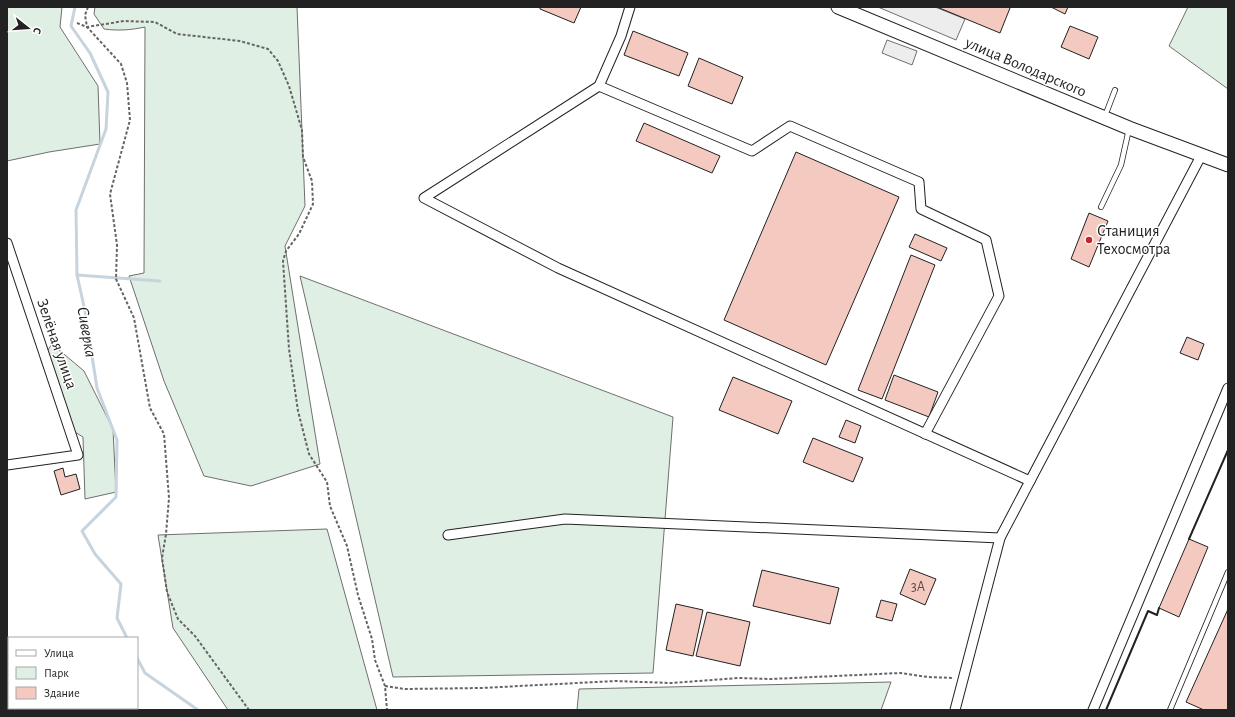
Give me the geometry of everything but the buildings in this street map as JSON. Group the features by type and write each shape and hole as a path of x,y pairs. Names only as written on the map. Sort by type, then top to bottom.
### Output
{"main road":[{"name":"улица Володарского","path":"838,7 1129,128 1202,154 1228,165"}],"street":[{"path":"630,7 621,36 599,86 424,198 558,268 1030,481"},
{"path":"599,86 752,151 790,126 919,182 921,208 986,240 999,296 925,434"},
{"path":"955,710 1000,538 1202,154"},
{"name":"Зелёная улица","path":"7,243 78,455 7,465"},
{"path":"1093,710 1228,388"},
{"path":"448,535 565,519 1000,538"}],"lane":[{"path":"1105,118 1115,90"},
{"path":"1100,207 1121,165 1129,128"},
{"path":"1170,710 1228,572"}],"path":[{"path":"87,27 85,15 88,7"},
{"path":"87,27 124,21 155,22 177,34 240,41 268,49 278,61 289,86 302,130 303,157 312,181 312,204 299,234 286,251 283,261 289,349 298,411 309,454 326,482 330,506 347,546 358,595 372,639 375,660 385,686 387,710"},
{"path":"77,23 87,27 121,64 127,83 130,120 110,194 117,245 116,279 134,318 150,408 164,434 169,498 162,558 167,592 178,619 195,636 249,710"},
{"path":"385,686 405,690 482,688 615,681 671,682 739,678 771,679 900,673 928,677 964,678"}],"green space":[{"path":"7,7 62,7 60,27 98,86 100,144 49,152 7,161"},
{"path":"95,7 297,7 305,206 285,246 320,464 251,486 204,476 164,381 129,276 144,273 145,27 125,30 104,29 94,14"},
{"path":"1188,7 1228,7 1228,89 1169,46"},
{"path":"300,276 673,417 653,673 393,677"},
{"path":"52,344 84,371 113,429 116,492 85,499 83,437 65,426 41,360"},
{"path":"327,529 377,710 228,710 173,628 158,535"},
{"path":"891,682 881,710 577,710 579,689"}],"shaded area":[{"path":"878,7 935,7 965,19 956,40"},
{"path":"887,40 917,51 912,65 882,53"}],"waterway":[{"name":"Сиверка","path":"75,7 71,26 90,53 108,92 106,129 76,210 77,275 85,311 97,388 117,440 116,497 82,531 95,554 121,584 117,618 126,637"},
{"path":"77,275 160,281"},
{"name":"Сиверка","path":"138,660 145,673 198,710"}],"wall":[{"path":"1189,539 1228,450"},
{"path":"1106,710 1148,611 1157,615 1159,608"}],"place":[{"name":"Станиция Техосмотра","path":"1089,240"}]}
